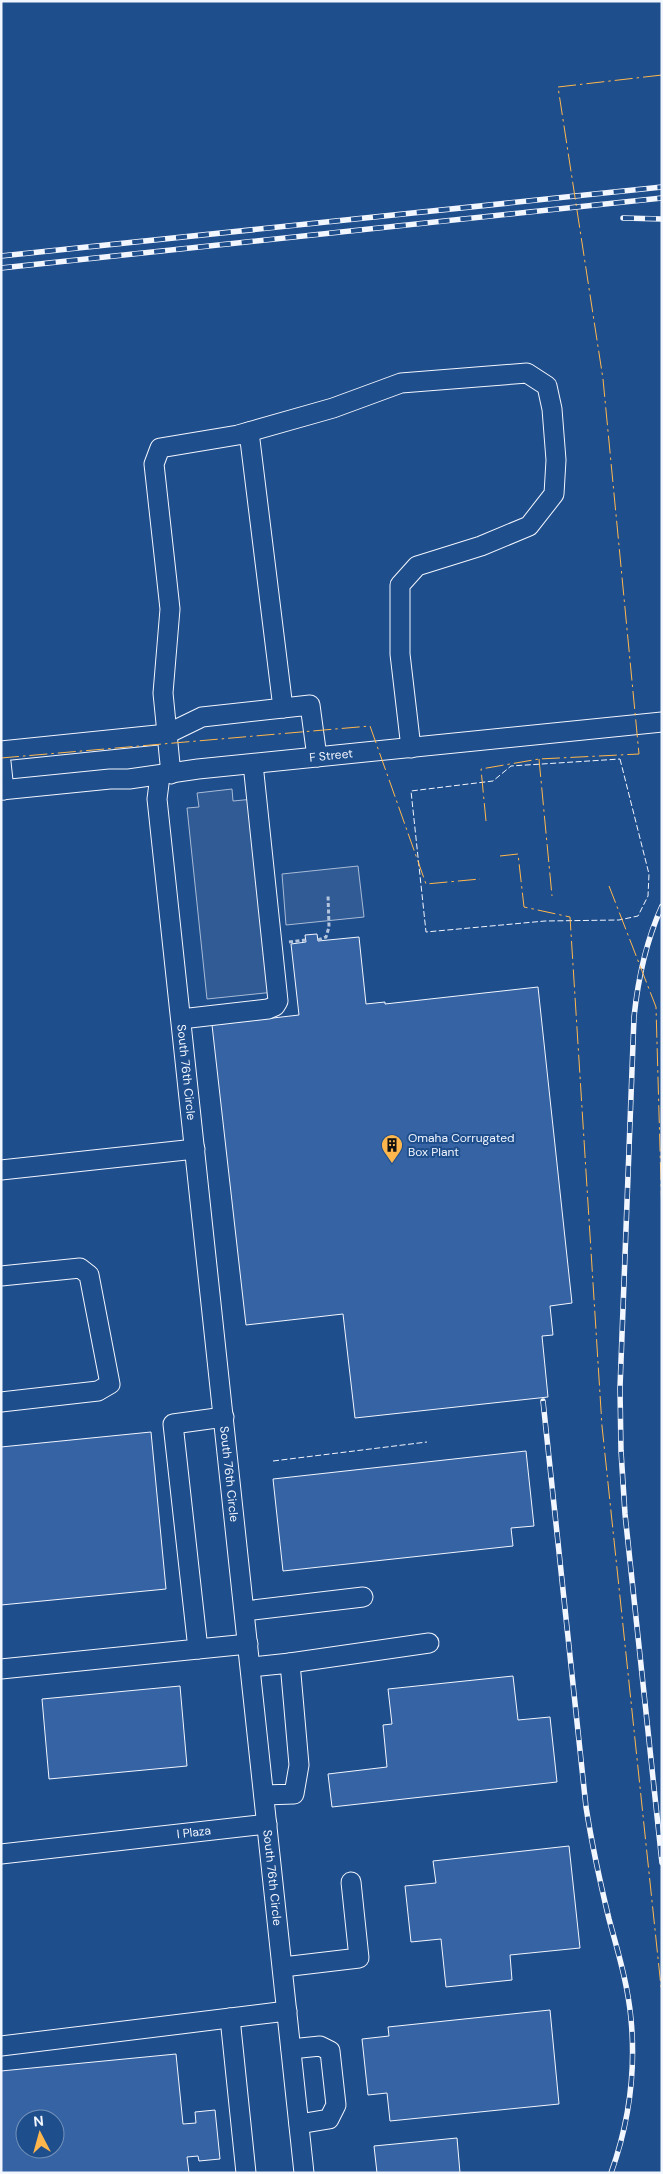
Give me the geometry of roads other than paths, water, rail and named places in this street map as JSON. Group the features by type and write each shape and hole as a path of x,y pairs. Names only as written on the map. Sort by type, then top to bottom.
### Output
{"street":[{"path":"283,708 250,432 333,408 401,384 527,373 547,386 552,409 556,460 554,494 529,526 481,546 417,566 400,585 400,654 411,748"},
{"name":"South 76th Circle","path":"250,432 160,448 154,464 170,609 163,693 167,734 166,775 157,799 304,2173"},
{"path":"1,751 167,734 202,717 310,705 317,757"},
{"name":"F Street","path":"3,790 166,775 317,757 662,722"},
{"path":"1,762 3,790"},
{"path":"182,1019 268,1008 275,1006 278,1001 253,764"},
{"path":"1,1170 195,1149"},
{"path":"1,1276 80,1268 89,1275 110,1384 98,1391 1,1402"},
{"path":"198,1649 173,1424 224,1417"},
{"path":"244,1611 363,1597"},
{"path":"251,1667 429,1643"},
{"path":"1,1668 248,1644"},
{"path":"264,1796 294,1794 299,1765 290,1663"},
{"name":"I Plaza","path":"1,1854 267,1824"},
{"path":"283,1967 359,1958 352,1882"},
{"path":"1,2046 287,2011"},
{"path":"230,2018 246,2173"},
{"path":"291,2049 320,2046 330,2051 336,2105 329,2119 299,2124"}],"railway":[{"path":"1,256 662,187"},
{"path":"1,268 662,198"},
{"path":"623,218 662,219"},
{"path":"662,906 651,933 644,960 634,1017 620,1388 625,1514 662,1863"},
{"path":"543,1401 586,1807 602,1891 630,2006 633,2058 630,2097 627,2116 611,2173"}],"place":[{"name":"Omaha Corrugated Box Plant","path":"392,1164"}]}
